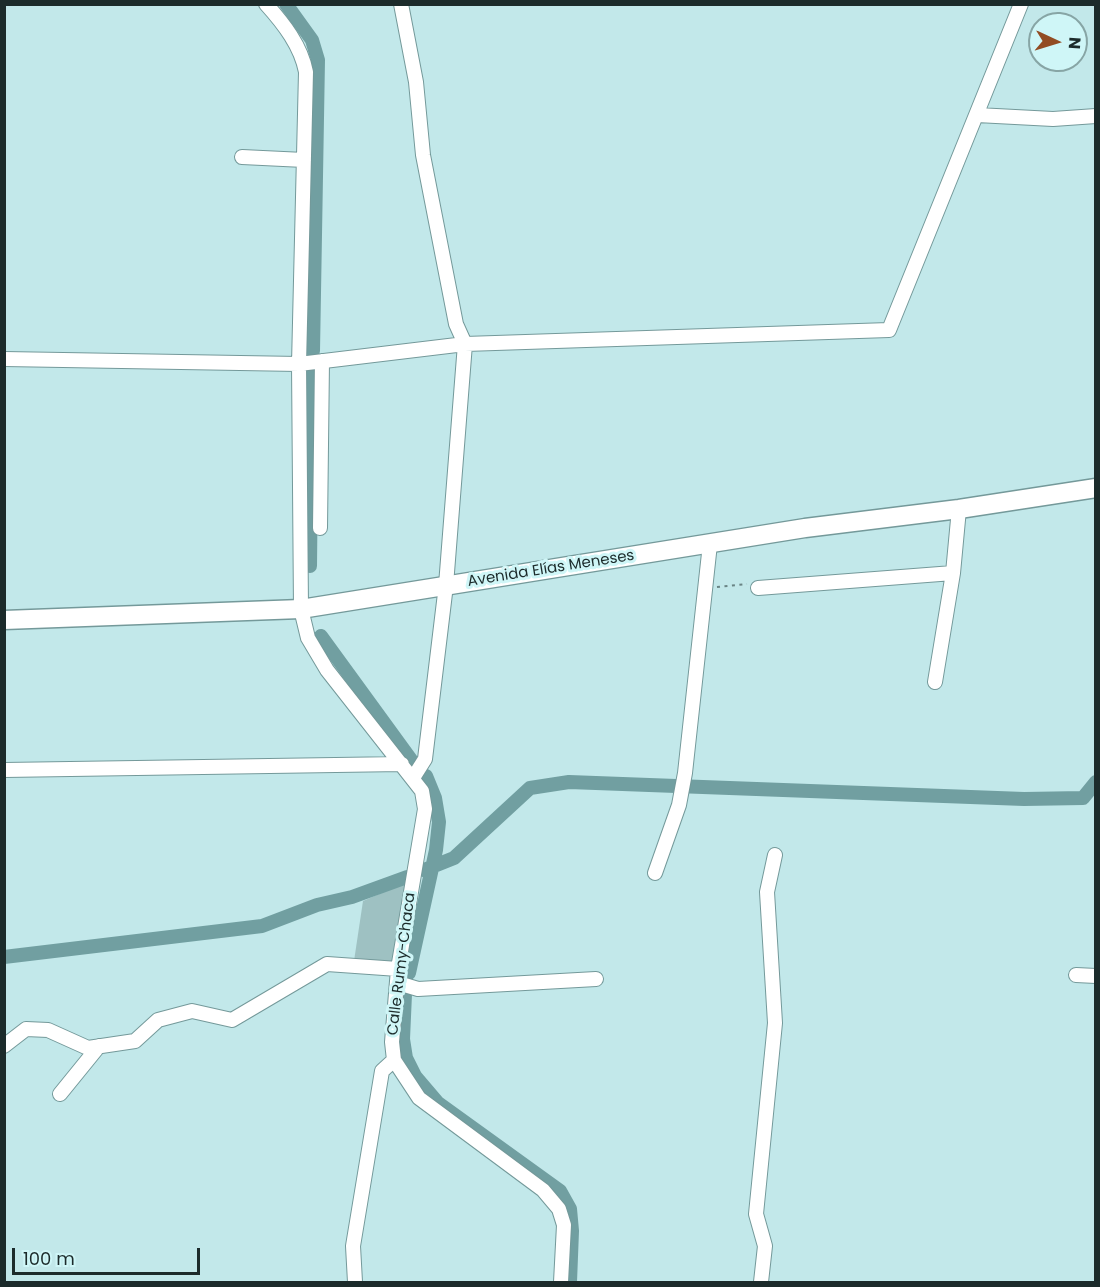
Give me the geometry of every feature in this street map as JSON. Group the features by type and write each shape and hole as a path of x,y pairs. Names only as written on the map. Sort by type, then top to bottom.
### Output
{"main road":[{"name":"Avenida Elías Meneses","path":"4,621 301,609 805,528 959,509 1095,488"}],"street":[{"name":"Calle Rumy-Chaca","path":"266,4 281,21 303,57 306,72 298,364 301,609 308,638 327,670 413,778 422,791 425,809 398,976 392,1042 394,1060"},
{"path":"401,4 416,82 423,155 456,324 465,344 446,585 425,759 413,778"},
{"path":"4,359 298,364 465,344 889,330 1022,4"},
{"path":"976,115 1053,119 1095,116"},
{"path":"242,157 304,160"},
{"path":"320,528 322,361"},
{"path":"935,682 953,573 959,509"},
{"path":"655,873 679,805 685,773 710,544"},
{"path":"758,588 953,573"},
{"path":"4,770 402,764"},
{"path":"761,1282 765,1246 756,1214 775,1023 767,892 775,855"},
{"path":"4,1046 26,1029 48,1030 88,1048 135,1041 158,1020 192,1011 232,1020 327,964 398,976 418,989 596,979"},
{"path":"1076,975 1095,976"},
{"path":"60,1094 99,1046"},
{"path":"355,1282 353,1246 382,1071 394,1060 419,1098 543,1190 559,1209 564,1225 561,1282"}],"path":[{"path":"705,588 750,584 758,588"}],"shaded area":[{"path":"407,882 394,964 354,961 363,901"}],"waterway":[{"path":"286,4 312,40 318,60 313,351"},
{"path":"310,566 312,372"},
{"path":"321,636 412,761"},
{"path":"409,973 436,850 439,822 435,798 426,776"},
{"path":"424,870 454,858 530,788 569,782 1024,799 1083,798 1096,782"},
{"path":"4,957 262,926 317,905 352,897 407,877"},
{"path":"405,994 403,1039 406,1058 415,1076 438,1103 560,1191 570,1209 572,1231 570,1282"}]}
